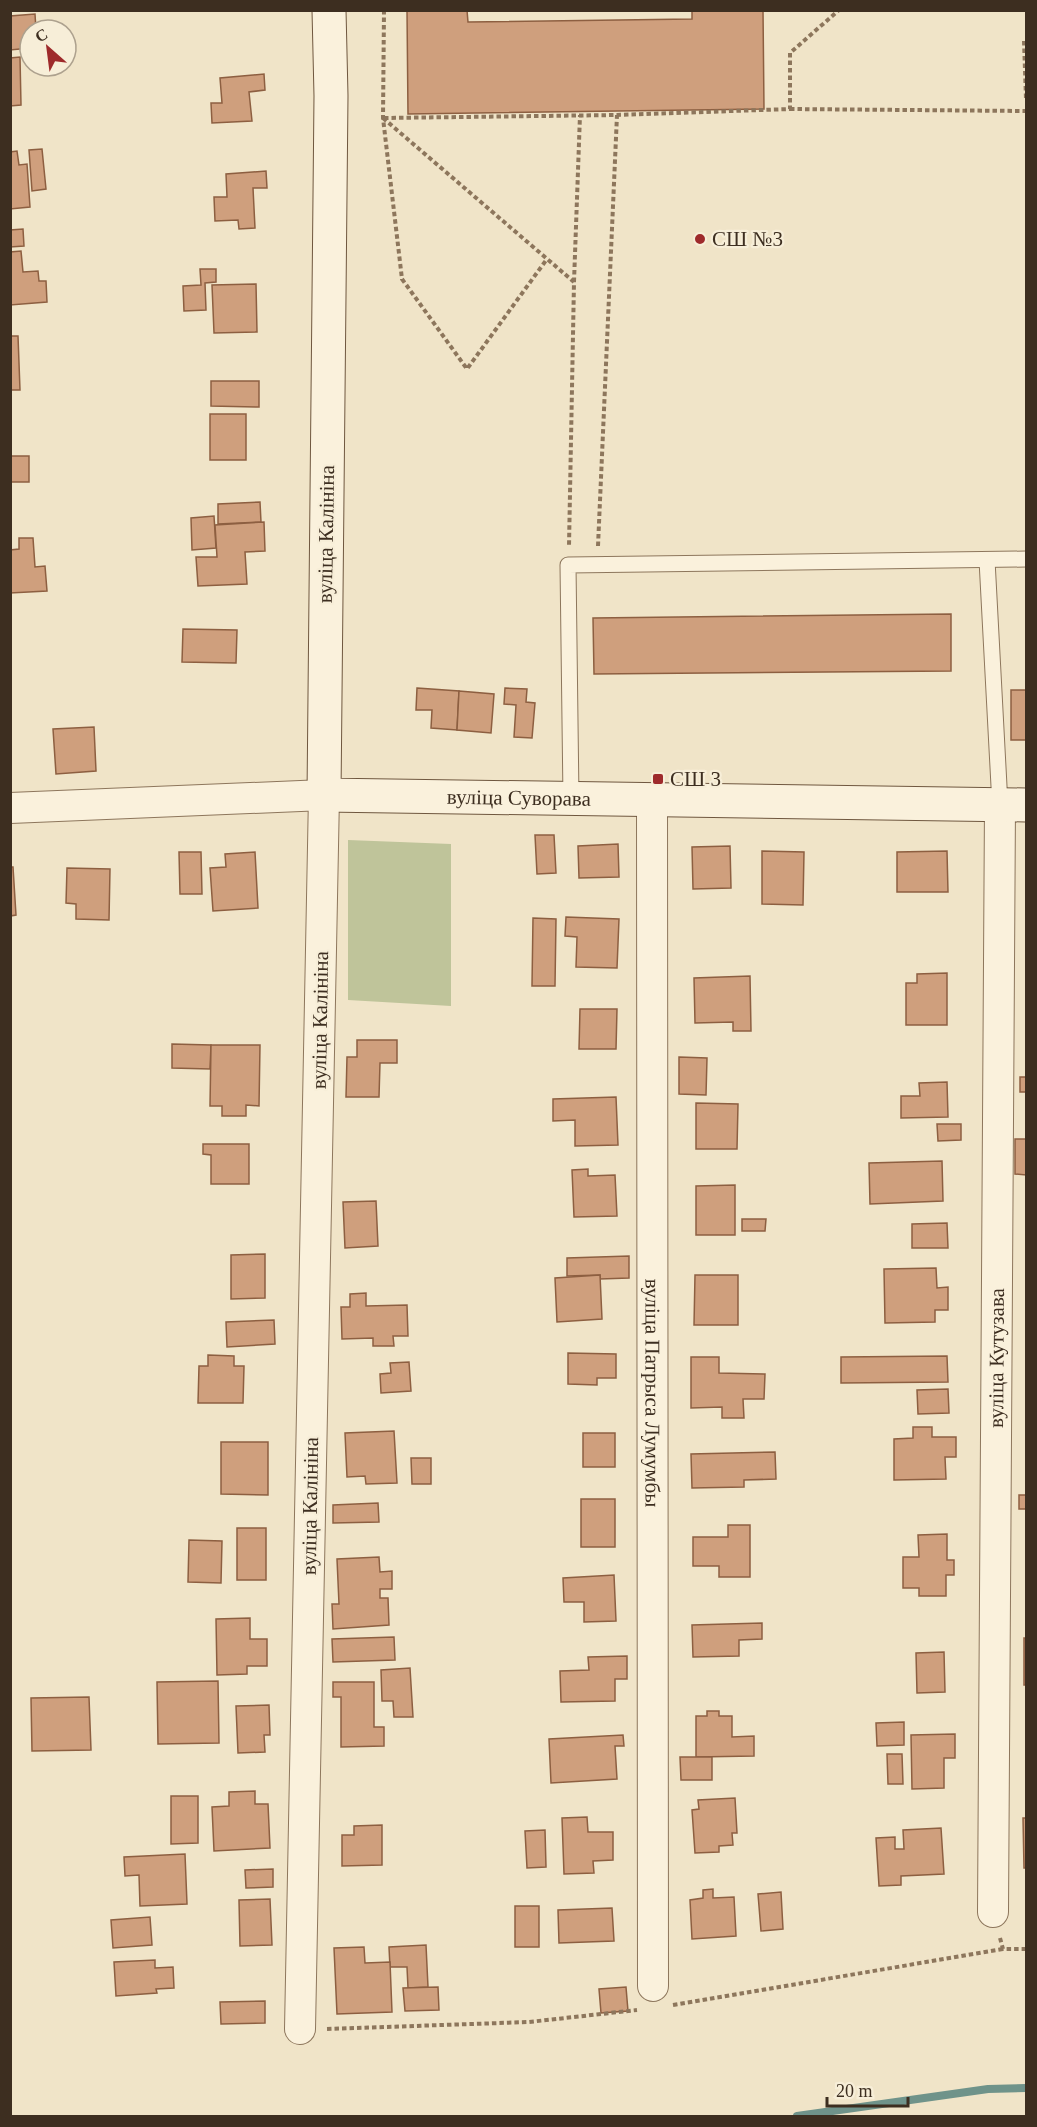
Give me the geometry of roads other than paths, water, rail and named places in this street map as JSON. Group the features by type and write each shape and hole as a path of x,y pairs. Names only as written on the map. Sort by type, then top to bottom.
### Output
{"main road":[{"name":"вуліца Калініна","path":"324,795 329,10"},
{"name":"вуліца Суворава","path":"324,795 1013,805"}],"street":[{"name":"вуліца Суворава","path":"10,807 324,795"},
{"name":"вуліца Калініна","path":"300,2029 324,795"},
{"name":"вуліца Патрыса Лумумбы","path":"652,801 653,1997"},
{"name":"вуліца Кутузава","path":"993,1912 1013,805"}],"lane":[{"path":"570,799 568,565 1026,559"},
{"path":"987,560 1013,805"}],"waterway":[{"path":"797,2116 988,2089 1026,2088"}],"place":[{"name":"СШ №3","path":"700,239"},
{"name":"СШ 3","path":"658,779"}]}
